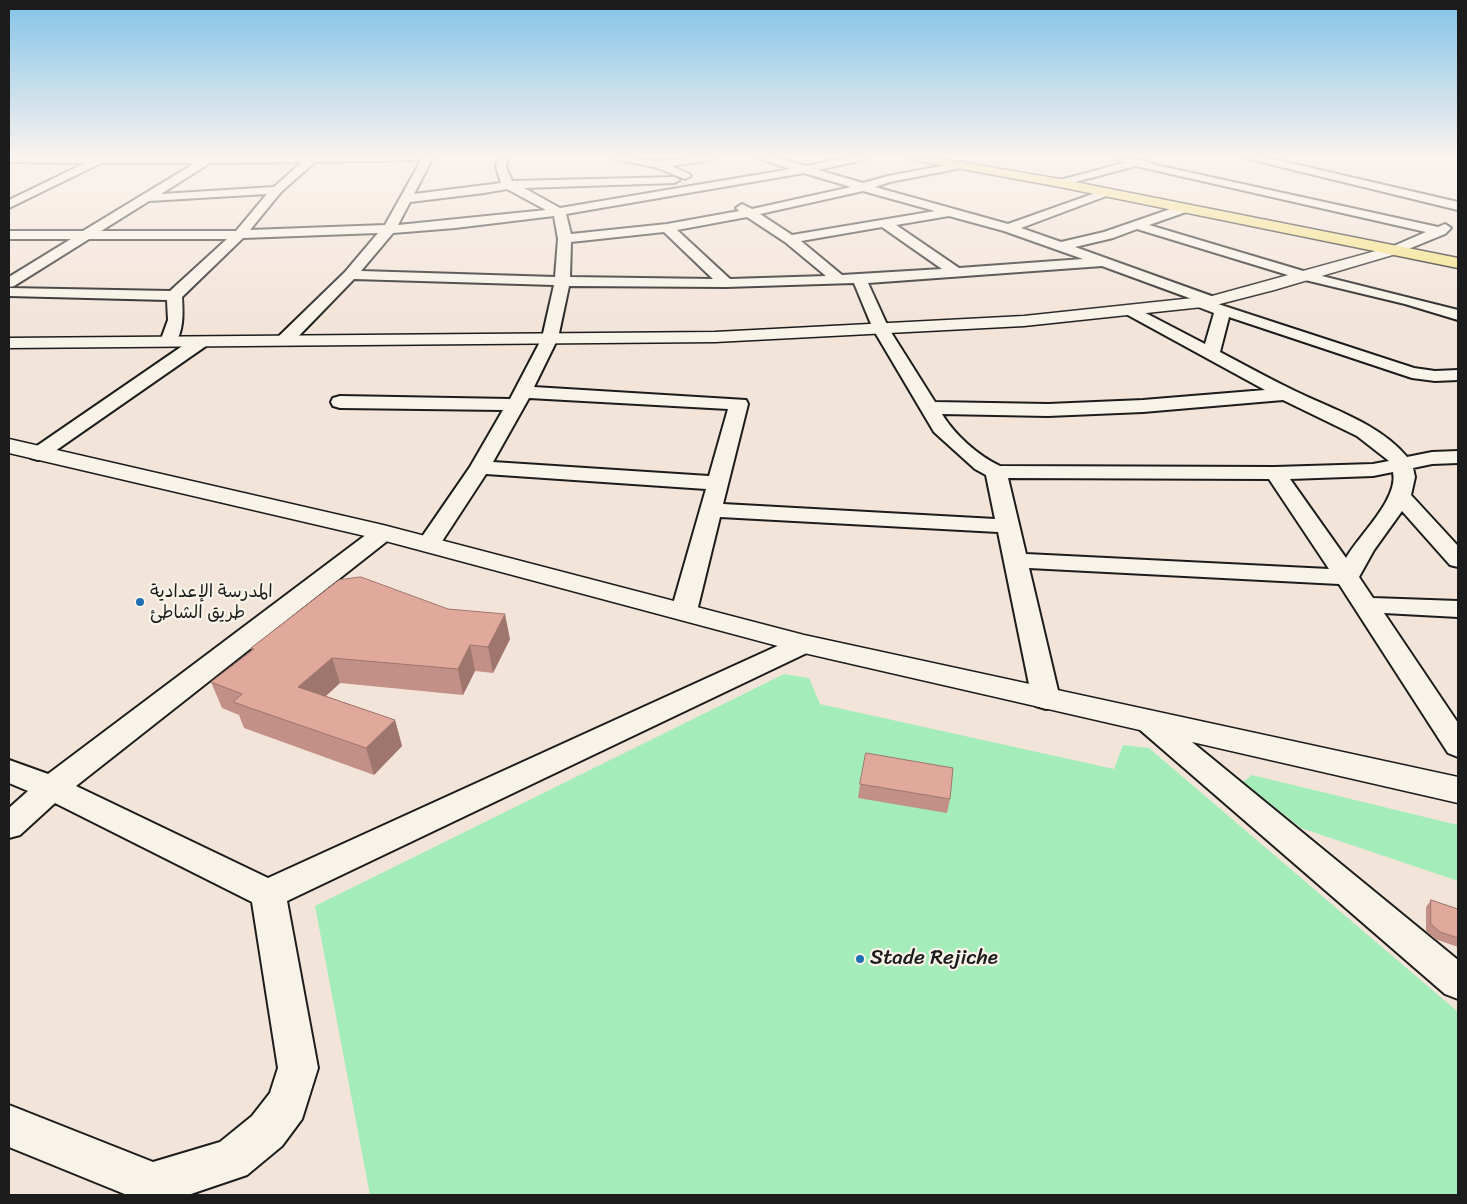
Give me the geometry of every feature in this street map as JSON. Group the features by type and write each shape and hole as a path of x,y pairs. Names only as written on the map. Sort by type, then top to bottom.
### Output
{"main road":[{"path":"1201,213 1365,249 1397,250 1458,258"},
{"path":"1204,213 1365,249"},
{"path":"1397,250 1458,263"}],"street":[{"path":"9,283 121,213"},
{"path":"9,292 174,296 240,234 258,213"},
{"path":"284,341 350,275 389,229 397,213"},
{"path":"9,235 240,234 389,229 547,213"},
{"path":"429,544 480,466 519,399 550,338 562,282 565,239 559,213"},
{"path":"565,239 667,228 748,213"},
{"path":"749,213 790,240 838,279"},
{"path":"790,240 945,213"},
{"path":"956,213 1062,246 1211,304 1412,373 1435,376 1458,374"},
{"path":"1009,228 1050,213"},
{"path":"1062,246 1108,235 1171,213"},
{"path":"1362,213 1440,231"},
{"path":"9,343 715,336 1024,321 1211,304 1306,276 1365,249 1397,250 1458,222"},
{"path":"886,224 955,272"},
{"path":"1137,226 1306,276 1410,301 1458,315"},
{"path":"667,228 726,283"},
{"path":"350,275 562,282 726,283 859,278 1103,262"},
{"path":"859,278 881,329 944,432 982,465 996,472 1275,473 1374,470 1432,458 1458,457"},
{"path":"168,342 176,320 174,296"},
{"path":"1211,304 1211,354"},
{"path":"1131,311 1286,394 1364,432 1394,454 1402,464 1405,477 1400,496 1389,515 1362,548 1347,577"},
{"path":"38,454 200,342"},
{"path":"1435,376 1458,385"},
{"path":"930,408 1048,410 1143,406 1286,394"},
{"path":"340,402 519,399 739,404 684,612"},
{"path":"9,446 429,544 804,644 1458,790"},
{"path":"480,466 718,483"},
{"path":"996,472 1046,699"},
{"path":"1275,473 1366,605 1458,746"},
{"path":"1400,496 1458,560"},
{"path":"711,510 1008,526"},
{"path":"9,826 52,788 383,533"},
{"path":"1015,560 1061,564 1347,577"},
{"path":"1366,605 1458,609"},
{"path":"268,894 804,644"},
{"path":"1149,722 1458,982"},
{"path":"9,771 52,788 268,894"},
{"path":"9,1126 153,1184 232,1160 267,1131 287,1104 298,1068 268,894"}],"green space":[{"name":"Stade Rejiche","path":"784,674 809,678 820,704 1114,769 1123,745 1149,748 1458,1012 1458,1195 370,1195 315,906"},
{"path":"1252,775 1458,825 1458,881 1301,828 1243,782"}],"building":[{"path":"361,577 448,609 505,614 488,647 470,645 458,669 332,658 298,687 395,720 366,748 233,702 242,694 211,682 254,649 251,648 339,580"},
{"path":"866,753 953,768 950,799 860,784"},
{"path":"1431,900 1458,909 1458,938 1440,932 1431,924"}],"place":[{"name":"المدرسة الإعدادية طريق الشاطئ","path":"140,602"},
{"name":"Stade Rejiche","path":"860,959"}]}
